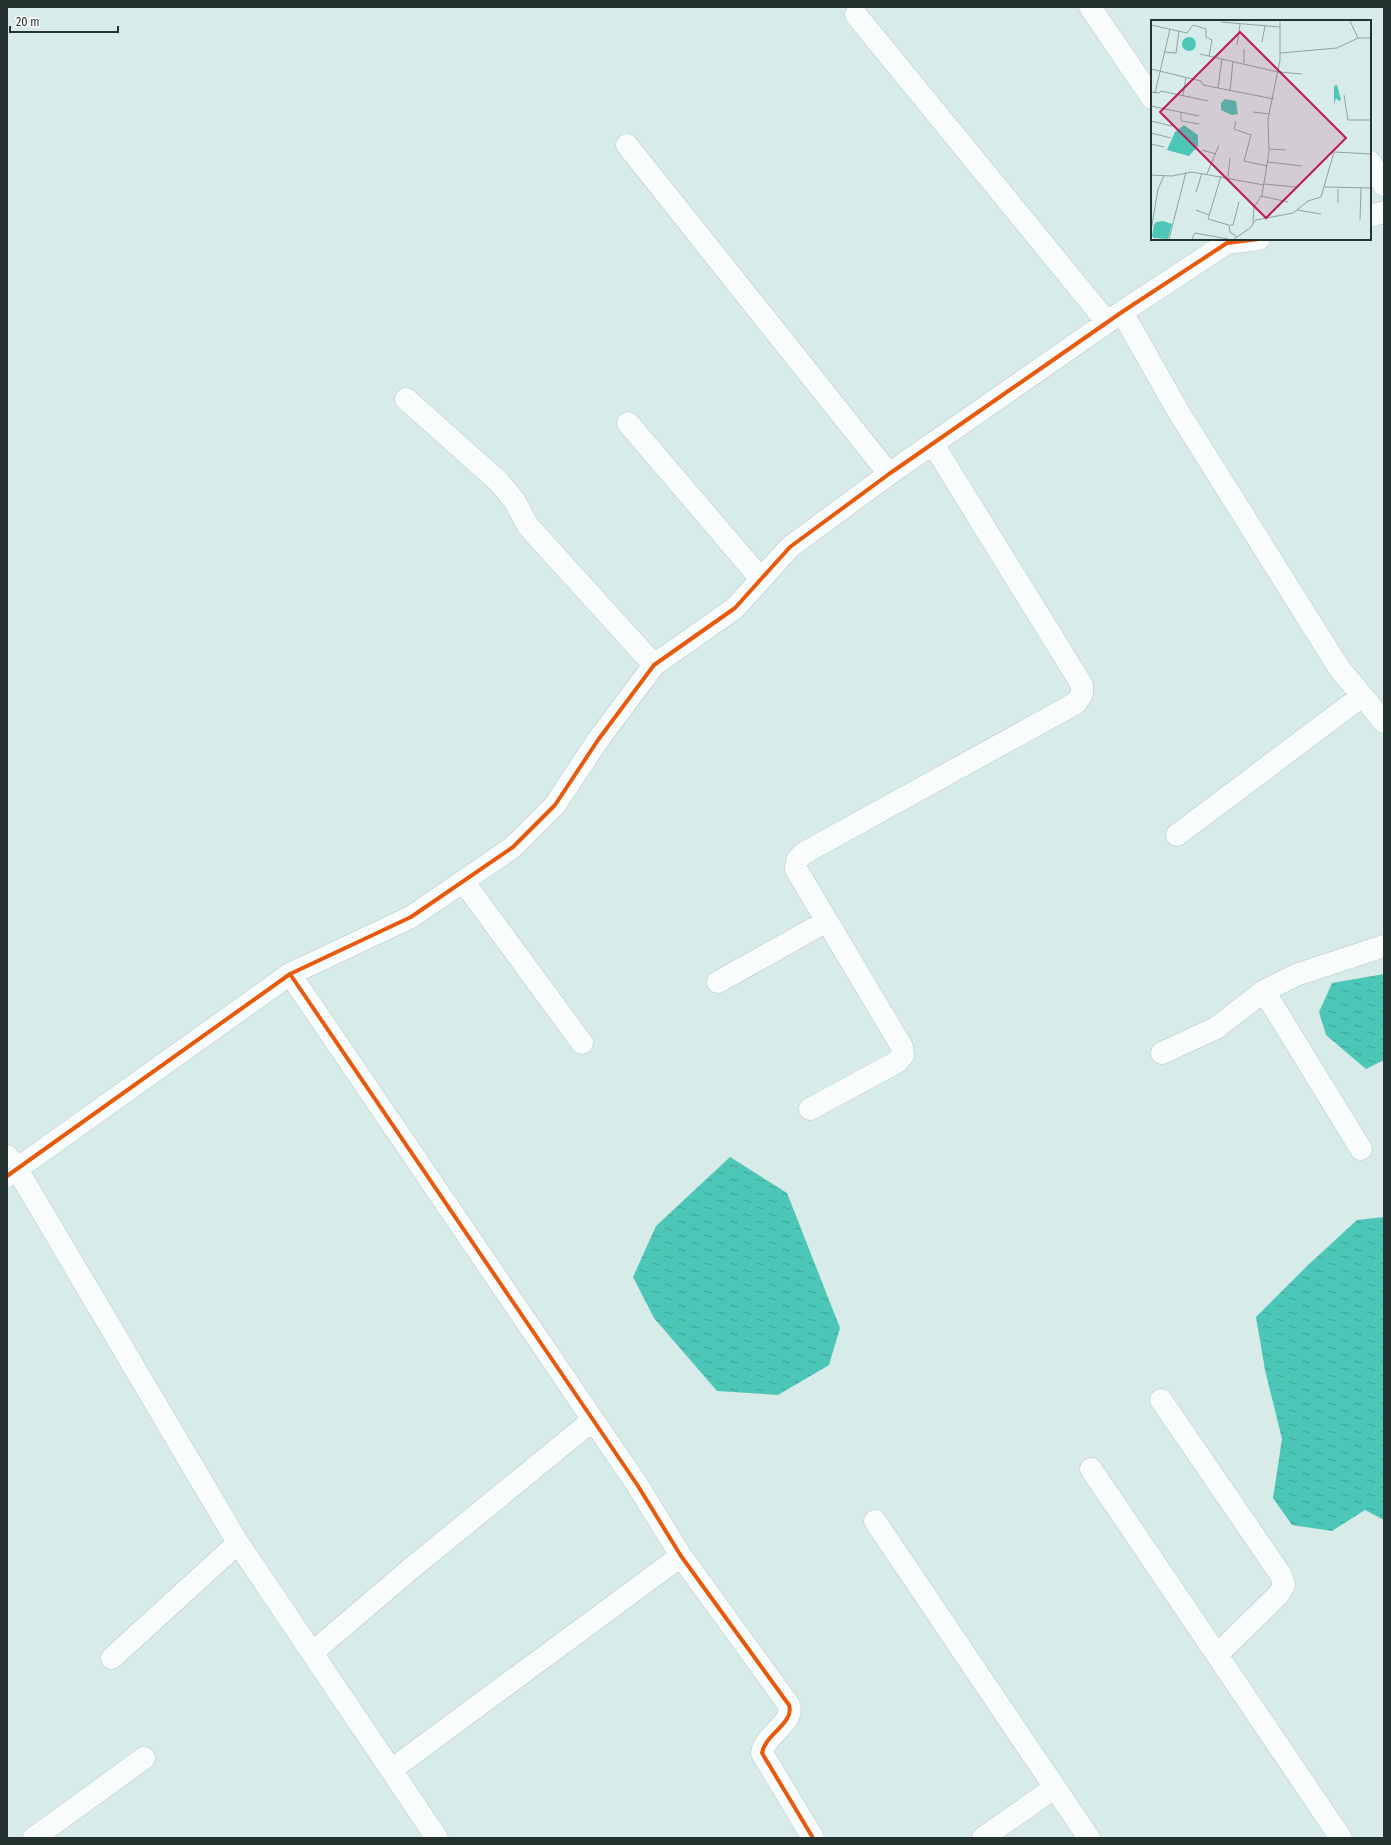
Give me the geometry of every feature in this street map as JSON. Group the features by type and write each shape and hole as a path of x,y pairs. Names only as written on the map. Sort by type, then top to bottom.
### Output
{"street":[{"path":"1090,7 1151,97"},
{"path":"856,15 1115,317 1178,411 1339,668 1384,722"},
{"path":"627,144 889,474"},
{"path":"1371,164 1384,185"},
{"path":"1371,216 1384,212"},
{"path":"437,1838 238,1543 10,1167 290,974 411,918 462,881 513,847 555,806 598,740 654,665 735,608 790,547 889,474 1115,317 1227,243 1246,240"},
{"path":"406,399 498,481 514,500 528,526 654,665"},
{"path":"628,423 761,578"},
{"path":"810,1109 897,1062 903,1055 902,1047 796,869 797,860 804,853 1076,703 1082,694 1082,685 933,444"},
{"path":"1177,835 1362,696"},
{"path":"462,881 582,1043"},
{"path":"718,982 827,921"},
{"path":"1162,1053 1216,1028 1264,991 1296,975 1384,946"},
{"path":"290,974 638,1486 680,1556 789,1705 789,1718 769,1738 762,1753 813,1838"},
{"path":"1264,991 1362,1149"},
{"path":"1161,1400 1281,1575 1284,1585 1279,1594 1217,1654"},
{"path":"312,1653 408,1571 593,1420"},
{"path":"1091,1469 1341,1838"},
{"path":"875,1522 1089,1838"},
{"path":"112,1658 238,1543"},
{"path":"391,1770 680,1556"},
{"path":"34,1838 144,1758"},
{"path":"983,1838 1054,1788"}],"water":[{"path":"1384,974 1384,1060 1366,1069 1326,1035 1319,1012 1332,983"},
{"path":"730,1157 787,1193 840,1328 829,1365 778,1395 717,1391 654,1318 633,1277 656,1226"},
{"path":"1384,1217 1384,1520 1365,1510 1332,1531 1292,1525 1273,1498 1282,1439 1265,1370 1256,1317 1307,1266 1357,1220"}],"cycle path":[{"path":"7,1176 290,974 411,917 513,847 555,805 598,740 654,665 735,608 790,547 889,474 1122,312 1227,243 1251,240"},
{"path":"290,974 638,1486 681,1556 789,1705 790,1711 788,1717 768,1740 762,1753 813,1838"}]}
